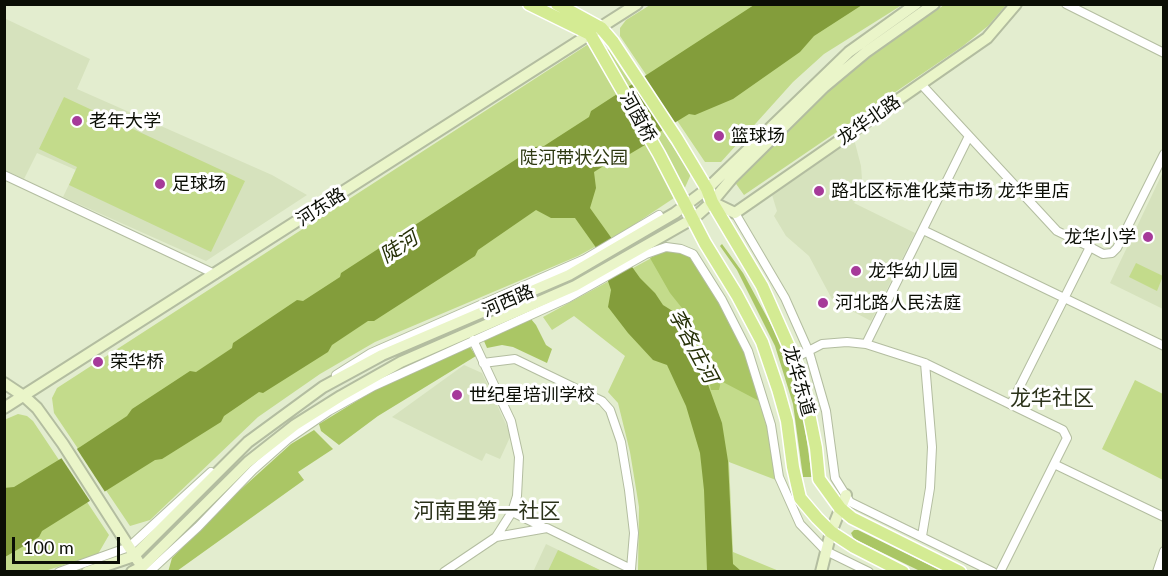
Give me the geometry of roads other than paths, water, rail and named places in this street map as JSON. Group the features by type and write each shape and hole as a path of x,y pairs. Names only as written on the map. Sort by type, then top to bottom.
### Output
{"main road":[{"path":"529,4 596,31"},
{"path":"556,4 596,31"},
{"name":"河东路","path":"4,408 26,397 637,4"},
{"name":"河西路","path":"87,572 132,551 248,442 323,387 382,355 569,275 627,238 686,205 707,189 849,52 916,4"},
{"name":"河西路","path":"143,570 248,462 295,425 401,362 596,279 694,218 824,87 866,52 934,4"},
{"name":"龙华北路","path":"735,213 987,38 1016,4"},
{"name":"河茵桥","path":"596,31 633,72 677,139"},
{"name":"河茵桥","path":"596,31 618,80 659,154"},
{"name":"龙华东道","path":"677,139 762,286 795,358 801,374 810,416 819,479 840,508 852,518 960,572"},
{"name":"龙华东道","path":"659,154 705,243 738,295 762,342 787,421 800,498 831,532 854,547 903,572"},
{"path":"712,202 735,213"},
{"path":"4,384 26,397 63,444 143,570"},
{"path":"821,572 831,532 846,495"}],"street":[{"path":"1065,4 1164,53"},
{"path":"921,84 1057,231 1103,254 1112,253 1117,248 1164,154"},
{"path":"866,344 969,136"},
{"path":"4,175 215,274"},
{"path":"735,213 785,298 809,352 826,411 835,478 850,502 993,572"},
{"path":"627,238 659,215"},
{"path":"923,230 1164,346"},
{"path":"641,252 666,247 681,249 693,254 722,300 748,351 771,425 779,477 800,524 826,551 869,572"},
{"path":"1011,404 1090,248"},
{"path":"143,570 198,527 288,439 329,411 374,386 568,298 596,279"},
{"path":"444,572 496,537 512,512 517,496 519,457 516,436 473,340"},
{"path":"795,358 822,344 847,342 866,344 925,363 1063,430 1067,438 1000,572"},
{"path":"483,363 515,359 602,401 610,410 621,442 629,490 634,532 632,569 512,512"},
{"path":"922,536 930,488 932,447 925,363"},
{"path":"1054,464 1164,517"},
{"path":"496,537 547,528"},
{"path":"1157,572 1164,550"},
{"path":"59,572 132,551"}],"water":[{"path":"754,5 862,5 814,36 800,52 733,99 695,115 689,114 653,136 650,142 594,172 596,188 590,208 640,278 663,305 687,320 692,329 694,346 722,423 728,461 733,564 741,571 707,571 704,490 700,453 686,406 667,365 653,360 608,307 611,290 597,249 575,218 551,218 536,210 478,250 475,256 374,321 368,321 332,345 328,352 263,393 259,392 224,416 221,422 162,459 155,460 5,557 4,488 14,487 80,447 190,371 196,372 232,348 233,343 297,300 303,301 340,277 341,273 535,147 544,146 589,117 591,111"}],"place":[{"name":"老年大学","path":"77,121"},
{"name":"篮球场","path":"719,136"},
{"name":"足球场","path":"160,184"},
{"name":"路北区标准化菜市场 龙华里店","path":"819,191"},
{"name":"龙华小学","path":"1148,237"},
{"name":"龙华幼儿园","path":"856,271"},
{"name":"河北路人民法庭","path":"823,303"},
{"name":"荣华桥","path":"98,362"},
{"name":"世纪星培训学校","path":"457,395"}],"district":[{"name":"龙华社区","path":"1052,398"},
{"name":"河南里第一社区","path":"487,511"}],"park label":[{"name":"陡河带状公园","path":"574,158"}],"water label":[{"name":"陡河","path":"399,247"},
{"name":"李各庄河","path":"693,346"}]}
